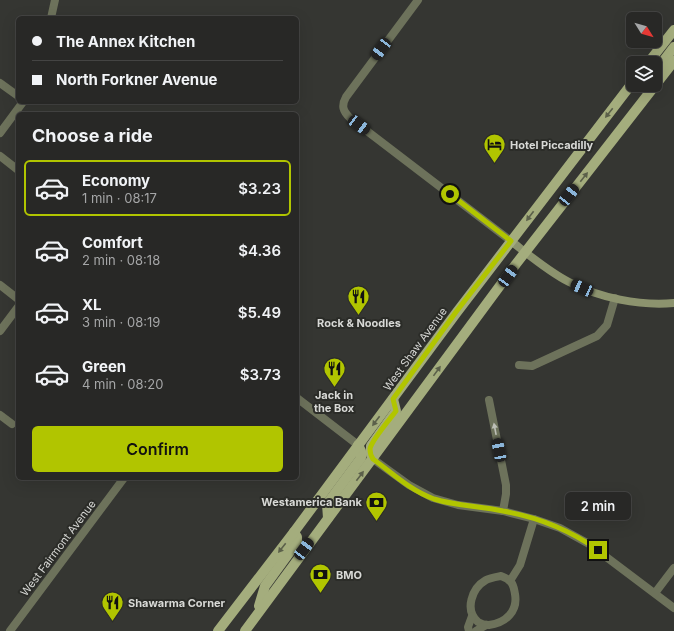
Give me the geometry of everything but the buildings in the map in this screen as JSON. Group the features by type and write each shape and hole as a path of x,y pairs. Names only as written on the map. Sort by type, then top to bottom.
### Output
{"main road":[{"path":"654,56 674,30"},
{"path":"662,63 674,47"},
{"name":"West Shaw Avenue","path":"222,629 456,312 518,246 632,116 674,61"},
{"name":"West Shaw Avenue","path":"244,631 373,459 518,246 626,92"},
{"path":"632,116 644,92"},
{"path":"373,459 370,455 371,446 396,411 393,399"},
{"path":"328,518 327,504 361,458 361,451 358,445"},
{"path":"257,614 265,586 298,542 294,532"}],"street":[{"path":"51,16 55,0"},
{"path":"417,0 346,97 343,102 345,113 518,246 569,282 582,288 615,298 639,302 674,302"},
{"path":"0,83 16,95"},
{"path":"0,133 22,104"},
{"path":"0,156 16,168"},
{"path":"0,285 16,297"},
{"path":"520,365 532,366 597,336 607,325 615,298"},
{"path":"0,331 16,310"},
{"path":"299,400 358,445"},
{"path":"489,400 505,481 506,494 503,511"},
{"path":"0,415 12,424"},
{"path":"373,459 409,485 433,498 458,504 503,511 560,528 589,544 674,608"},
{"name":"West Fairmont Avenue","path":"10,631 123,480"},
{"path":"510,581 520,564 534,519"},
{"path":"655,593 674,568"},
{"path":"469,631 468,627 472,616 472,597 480,584 487,579 501,576 510,581 514,587 516,600 514,609 510,616 497,624 486,625 479,623 472,616"},
{"path":"476,631 486,625"}],"place":[{"name":"Hotel Piccadilly","path":"495,164"},
{"name":"Rock & Noodles","path":"359,316"},
{"name":"Jack in the Box","path":"334,388"},
{"name":"Westamerica Bank","path":"377,522"},
{"name":"BMO","path":"321,594"},
{"name":"Shawarma Corner","path":"112,622"}],"route":[{"path":"450,194 511,241 456,312 393,399 396,411 374,440 371,446 370,455 373,459 409,485 433,498 458,504 503,511 534,519 560,528 598,550"}]}
